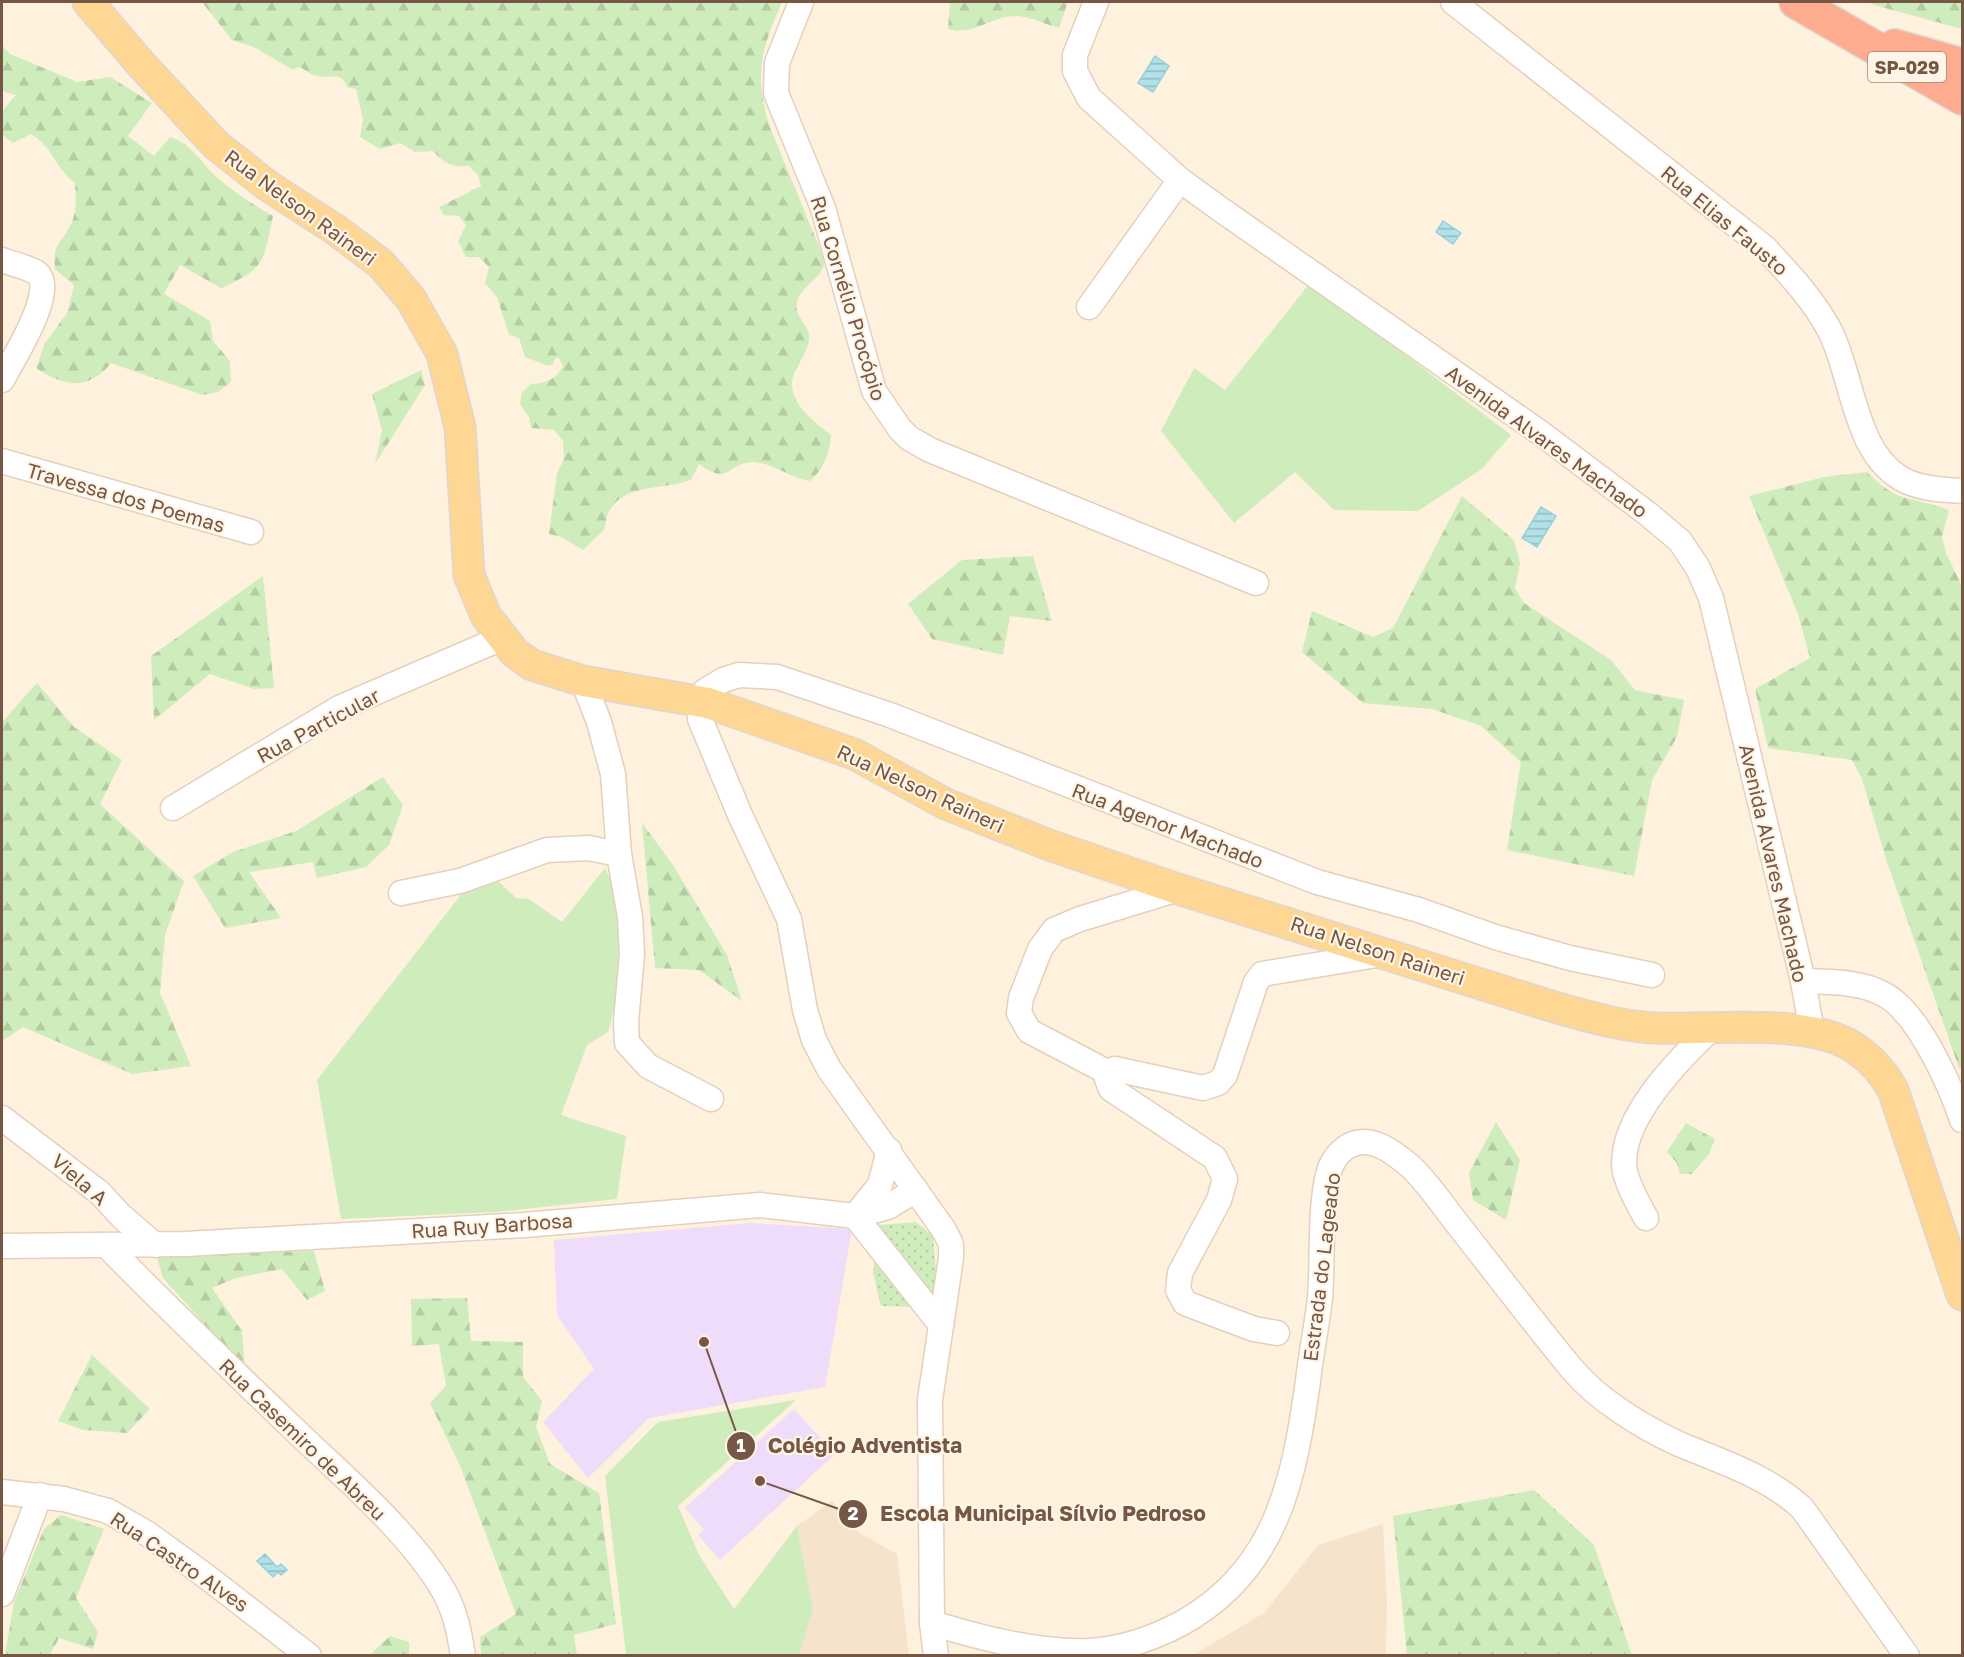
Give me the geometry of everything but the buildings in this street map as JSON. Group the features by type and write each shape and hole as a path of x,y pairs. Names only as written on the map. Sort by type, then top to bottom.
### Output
{"highway":[{"name":"SP-029","path":"1796,2 1962,98"},
{"name":"SP-029","path":"1851,35 1962,64"}],"main road":[{"name":"Rua Nelson Raineri","path":"88,2 141,64 216,145 268,186 336,230 381,264 411,299 442,354 451,382 460,427 469,575 486,616 501,638 515,653 532,665 583,681 734,712 854,754 946,804 1049,845 1178,889 1388,953 1554,1007 1601,1020 1656,1028 1713,1027 1812,1032 1855,1048 1871,1061 1893,1090 1962,1295"}],"street":[{"name":"Rua Cornélio Procópio","path":"801,2 777,63 776,93 823,208 837,249 871,381 879,402 889,416 909,438 930,450 1256,583"},
{"name":"Avenida Alvares Machado","path":"1096,2 1075,55 1075,71 1080,85 1089,98 1180,180 1542,434 1680,541 1698,568 1711,598 1803,981 1812,1032"},
{"name":"Rua Elias Fausto","path":"1453,2 1765,248 1795,280 1830,332 1845,369 1862,427 1872,447 1890,470 1908,482 1930,488 1962,491"},
{"path":"1089,307 1180,180"},
{"path":"2,260 37,273 41,281 42,292 33,321 2,380"},
{"name":"Travessa dos Poemas","path":"2,461 251,532"},
{"name":"Rua Particular","path":"173,808 339,708 501,638"},
{"name":"Rua Agenor Machado","path":"699,703 705,691 739,675 758,674 810,687 890,715 1308,879 1419,910 1560,956 1652,975"},
{"path":"583,681 599,722 613,774 619,854 630,917 632,954 626,1022 627,1043 648,1066 711,1100"},
{"path":"699,703 698,712 703,730 789,919 805,1010 819,1051 829,1069 889,1150 951,1244 950,1273 937,1321 930,1409 932,1623 936,1656"},
{"path":"401,893 460,882 547,850 588,848 619,854"},
{"path":"1109,1073 1029,1031 1019,1013 1021,998 1040,949 1054,930 1080,919 1178,889"},
{"path":"1277,1333 1254,1329 1185,1303 1178,1290 1180,1274 1219,1200 1225,1179 1215,1158 1111,1089 1107,1079 1109,1073 1115,1070 1203,1088 1218,1083 1225,1075 1256,982 1262,974 1388,953"},
{"path":"1803,981 1863,986 1886,995 1902,1008 1944,1073 1962,1120"},
{"path":"1646,1218 1633,1195 1625,1172 1625,1149 1632,1129 1647,1102 1685,1053 1713,1027"},
{"name":"Viela A","path":"2,1118 100,1193 121,1216 155,1245"},
{"name":"Estrada do Lageado","path":"932,1623 982,1637 1036,1646 1086,1651 1110,1649 1166,1631 1193,1617 1221,1598 1246,1572 1270,1533 1285,1498 1295,1460 1320,1301 1326,1186 1332,1165 1343,1149 1360,1142 1377,1144 1413,1169 1575,1372 1625,1414 1655,1433 1756,1476 1796,1502 1813,1521 1907,1656"},
{"path":"855,1216 880,1185 889,1150"},
{"path":"855,1216 888,1207 916,1190"},
{"name":"Rua Ruy Barbosa","path":"2,1246 155,1245 524,1225 713,1207 783,1207 855,1216"},
{"path":"855,1216 937,1321"},
{"name":"Rua Casemiro de Abreu","path":"107,1246 179,1319 336,1468 414,1549 439,1584 458,1620 463,1656"},
{"name":"Rua Castro Alves","path":"2,1492 40,1495 89,1504 108,1511 148,1534 254,1611 309,1656"},
{"path":"2,1594 40,1495"}],"shaded area":[{"path":"751,1223 852,1229 825,1387 649,1418 588,1478 543,1422 594,1369 557,1315 554,1240"},
{"path":"794,1409 835,1454 720,1560 698,1535 704,1530 685,1508"},
{"path":"832,1501 858,1532 897,1554 909,1655 799,1655 813,1609 797,1526"},
{"path":"1383,1524 1387,1600 1386,1655 1193,1655 1264,1613 1318,1545"}],"green space":[{"path":"202,2 782,2 765,48 761,76 762,90 769,125 825,261 820,273 803,291 797,302 797,311 808,331 809,339 806,351 793,376 792,387 795,397 806,414 831,435 828,454 823,466 810,481 760,463 745,463 723,473 709,471 699,464 691,480 637,491 615,503 608,514 605,529 583,550 561,537 549,534 557,473 564,459 563,441 554,430 531,428 529,417 520,404 522,392 531,384 550,380 563,366 559,358 555,358 553,364 549,366 525,357 519,338 509,335 497,297 485,283 489,267 479,257 466,257 458,241 466,225 459,216 444,215 439,207 481,186 478,175 469,166 449,164 433,151 415,152 400,143 380,149 360,137 363,119 356,89 347,87 339,77 314,75 299,67 293,70 256,48 232,40"},
{"path":"950,2 1068,2 1059,28 1017,16 998,19 967,30 958,30 948,29"},
{"path":"1868,2 1962,2 1962,29 1874,5"},
{"path":"2,45 10,54 77,82 110,77 152,103 128,136 154,156 170,137 179,141 186,145 225,184 273,216 264,254 255,269 247,275 221,288 180,265 164,294 210,321 213,341 230,361 231,382 218,392 202,395 111,363 94,378 76,383 56,379 36,368 45,343 67,313 74,285 55,269 55,254 74,216 75,183 62,171 39,139 31,134 13,143 2,135 2,111 16,95 2,91"},
{"path":"1310,283 1511,435 1482,469 1418,511 1334,510 1295,472 1234,523 1161,431 1194,368 1225,390"},
{"path":"421,370 425,385 375,464 382,430 372,394"},
{"path":"1867,472 1878,483 1897,495 1949,510 1942,537 1946,553 1962,586 1962,1069 1959,1068 1887,862 1862,779 1852,760 1768,748 1755,689 1810,658 1798,614 1749,496 1824,477"},
{"path":"1462,496 1514,540 1520,563 1515,588 1524,603 1611,660 1635,690 1684,700 1677,737 1652,780 1634,876 1507,850 1521,762 1481,726 1432,709 1363,703 1302,652 1312,611 1373,637 1393,628"},
{"path":"1033,556 1052,621 1010,616 1003,655 932,639 908,604 962,560"},
{"path":"263,576 274,688 254,689 210,674 154,720 151,656"},
{"path":"37,683 74,727 122,760 100,804 184,881 165,935 160,993 191,1066 132,1074 23,1027 2,1041 2,722"},
{"path":"383,777 403,805 389,845 366,867 317,878 313,862 249,872 281,918 225,928 193,876 233,852 296,831"},
{"path":"642,823 673,865 727,955 742,1001 699,970 655,968"},
{"path":"605,868 618,894 622,914 624,948 620,982 608,1032 587,1045 561,1115 626,1136 617,1199 496,1212 341,1219 317,1080 463,892 493,876 516,898 529,899 562,922"},
{"path":"1496,1122 1520,1160 1506,1220 1473,1200 1469,1173"},
{"path":"1686,1123 1715,1139 1709,1154 1692,1174 1680,1174 1677,1163 1667,1152"},
{"path":"916,1222 933,1236 938,1295 917,1307 881,1306 873,1273 879,1225"},
{"path":"314,1251 325,1291 307,1300 282,1269 236,1278 212,1288 242,1331 245,1369 163,1278 156,1254"},
{"path":"467,1298 471,1341 523,1342 523,1377 542,1401 536,1427 550,1464 599,1493 616,1624 574,1635 577,1655 481,1655 480,1637 516,1614 460,1466 430,1403 446,1386 439,1344 412,1346 411,1299"},
{"path":"92,1355 150,1409 127,1433 83,1430 58,1421"},
{"path":"796,1400 678,1506 699,1555 734,1609 797,1526 813,1609 799,1655 626,1655 605,1476 658,1422"},
{"path":"1534,1490 1594,1545 1632,1655 1407,1655 1393,1516"},
{"path":"61,1515 104,1529 76,1598 98,1632 93,1649 59,1638 50,1655 5,1655 14,1602 44,1529"},
{"path":"390,1636 409,1642 409,1655 370,1655"}],"water":[{"path":"1155,56 1169,66 1153,92 1138,83"},
{"path":"1443,221 1461,233 1453,244 1436,232"},
{"path":"1541,507 1556,516 1537,547 1522,538"},
{"path":"265,1554 277,1567 281,1564 287,1570 281,1575 278,1572 273,1577 257,1561"}],"place":[{"name":"Colégio Adventista","path":"704,1342"},
{"name":"Escola Municipal Sílvio Pedroso","path":"760,1481"}]}
